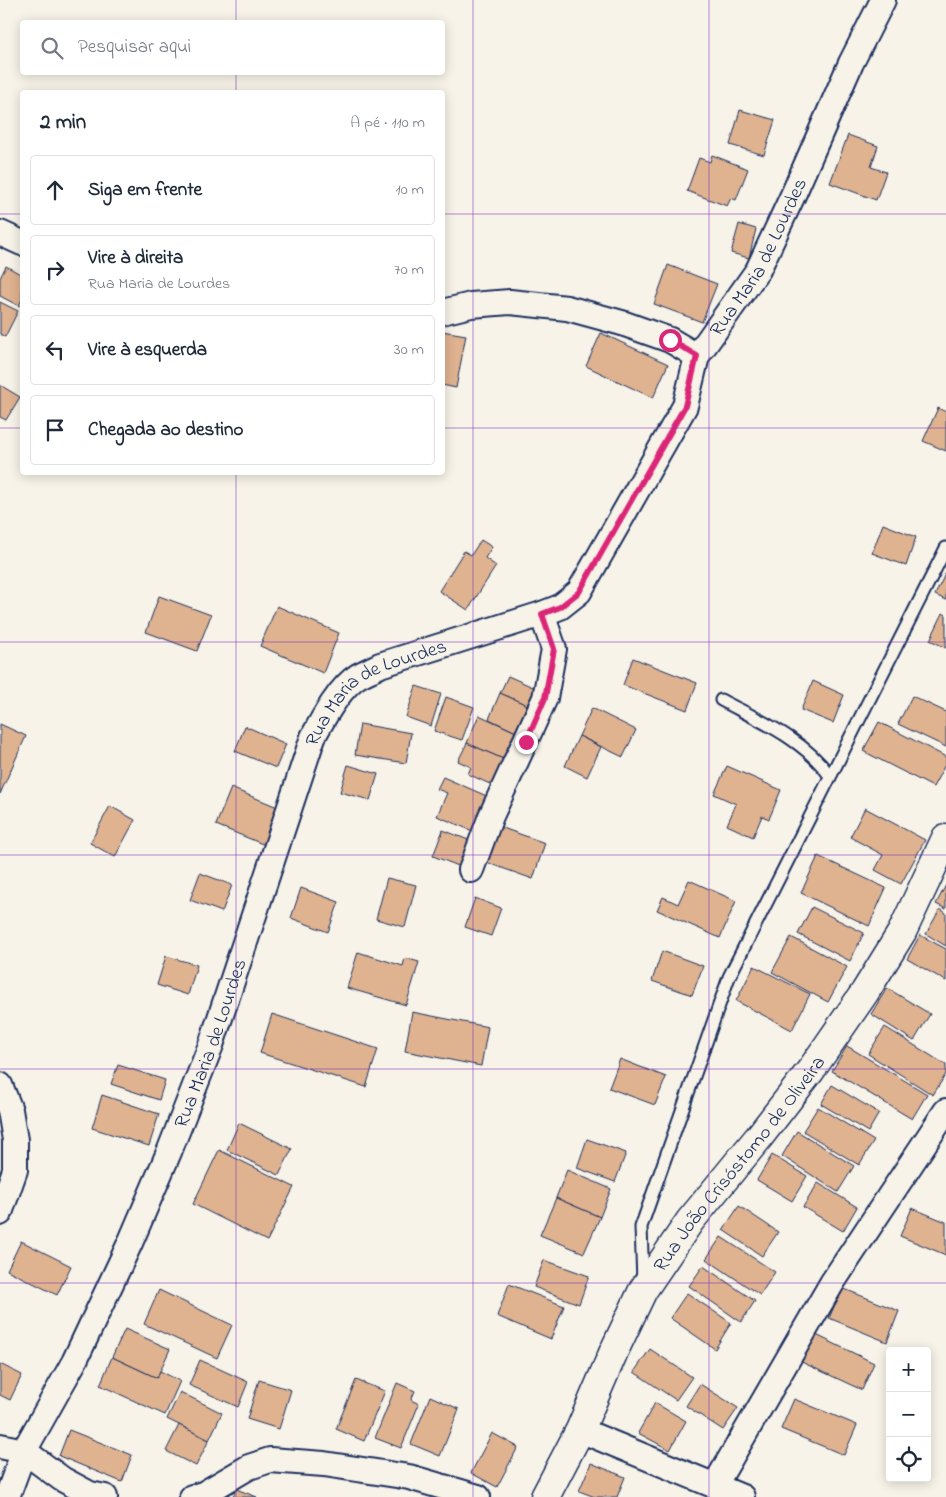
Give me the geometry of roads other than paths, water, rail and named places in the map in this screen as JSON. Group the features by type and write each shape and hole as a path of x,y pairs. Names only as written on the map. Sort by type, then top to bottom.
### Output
{"street":[{"name":"Rua Maria de Lourdes","path":"7,1497 24,1451 74,1362 130,1243 169,1152 212,1045 313,737 324,716 341,692 357,677 380,665 542,614 560,607 579,592 685,406 697,356 758,270 851,62 883,0"},
{"path":"0,233 20,242"},
{"path":"445,311 471,305 510,302 566,308 622,323 670,340 697,356"},
{"path":"471,870 491,816 545,698 554,649 542,614"},
{"name":"Rua João Crisóstomo de Oliveira","path":"545,1497 580,1430 614,1351 644,1290 690,1221 811,1070 866,992 902,932 946,838"},
{"path":"0,1085 10,1110 16,1140 16,1170 0,1213"},
{"path":"715,1485 832,1283 946,1111"},
{"path":"580,1430 742,1497"},
{"path":"0,1446 24,1451 62,1479 90,1494 105,1497"},
{"path":"192,1497 203,1494 249,1467 270,1460 324,1464 409,1477 478,1497"}],"lane":[{"path":"644,1290 641,1227 729,977 946,548"},
{"path":"721,700 789,737 821,764 830,776"}]}
